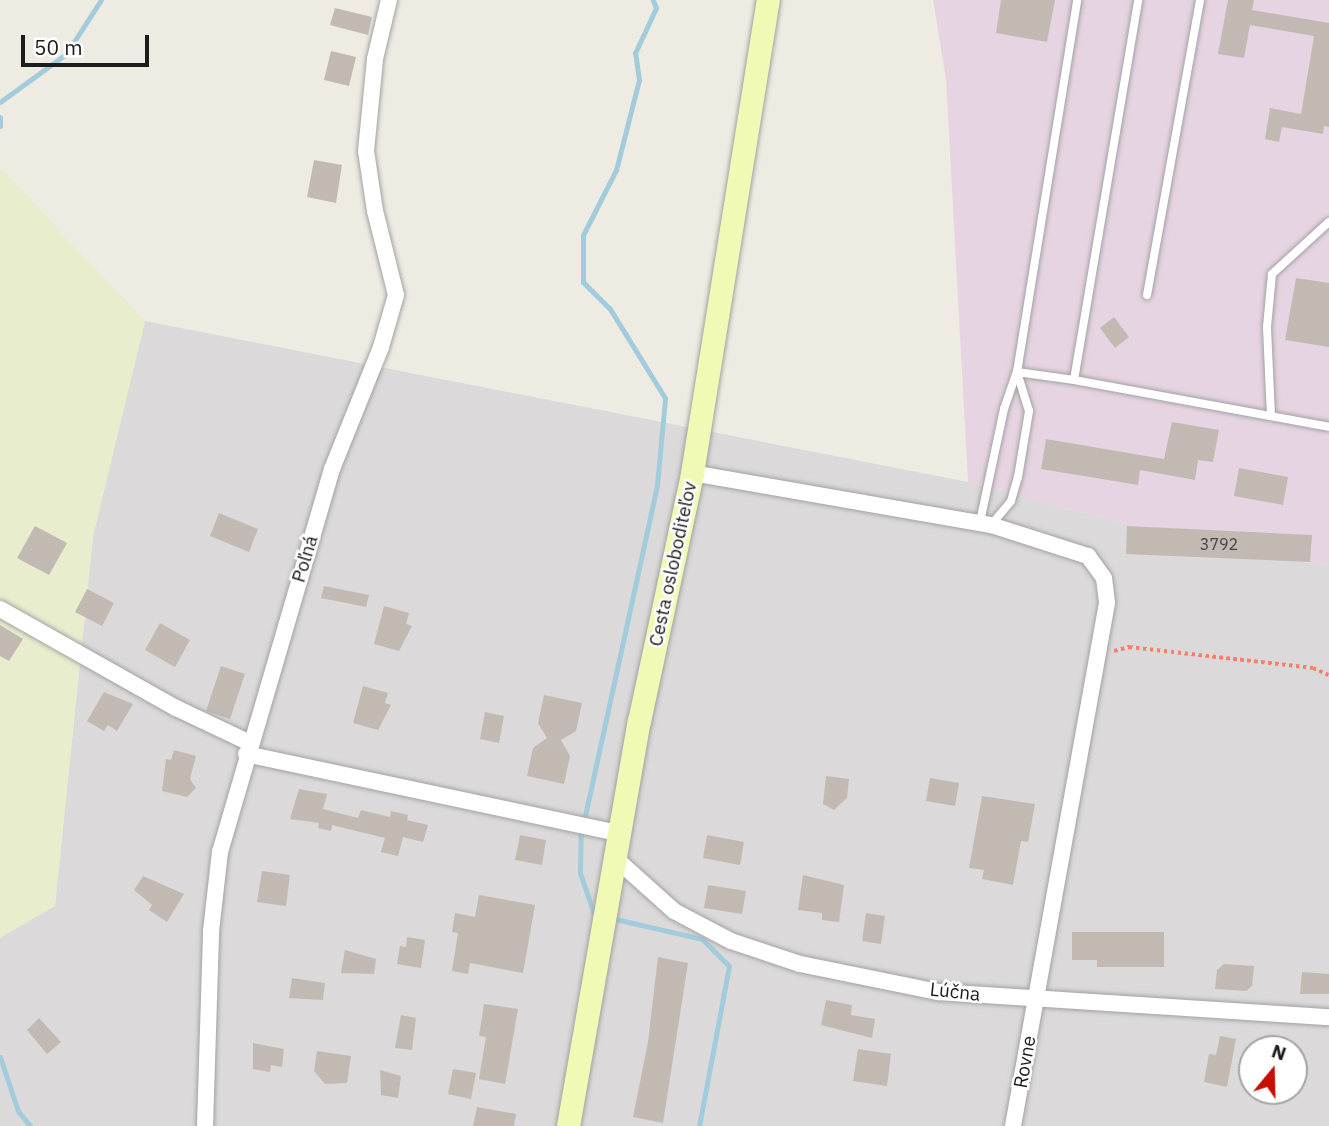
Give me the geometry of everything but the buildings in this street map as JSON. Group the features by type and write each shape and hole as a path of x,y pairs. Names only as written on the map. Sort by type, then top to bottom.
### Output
{"main road":[{"name":"Cesta osloboditeľov","path":"568,1126 619,833 692,473 768,0"}],"street":[{"name":"Poľná","path":"205,1126 211,930 220,852 248,748 332,469 381,347 396,295 375,211 366,151 375,59 389,0"},
{"name":"Rovne","path":"692,473 986,523 1088,556 1104,578 1107,603 1013,1126"},
{"path":"0,609 248,748 619,833"},
{"name":"Lúčna","path":"615,858 674,911 743,945 800,964 938,992 1329,1017"}],"lane":[{"path":"986,523 1003,409 1017,372 1077,0"},
{"path":"1074,380 1138,0"},
{"path":"1147,295 1200,0"},
{"path":"1271,416 1267,327 1272,274 1329,222"},
{"path":"1017,372 1329,427"},
{"path":"986,523 1011,501 1018,477 1029,411 1017,372"}],"path":[{"path":"1097,654 1129,648 1313,667 1329,675"}],"shaded area":[{"path":"933,0 1329,0 1329,566 1214,548 968,482 946,79"},
{"path":"145,321 968,482 1214,548 1329,566 1329,1126 0,1126 0,938 55,905 93,536"}],"green space":[{"path":"0,167 145,321 93,536 55,906 0,938"}],"waterway":[{"path":"0,102 66,54 101,0"},
{"path":"599,913 593,911 580,873 581,834 657,485 665,398 610,309 583,282 583,235 616,170 639,80 635,53 656,8 653,0"},
{"path":"0,117 0,126"},
{"path":"611,918 702,939 729,966 699,1126"},
{"path":"0,1057 18,1111 30,1126"}]}
